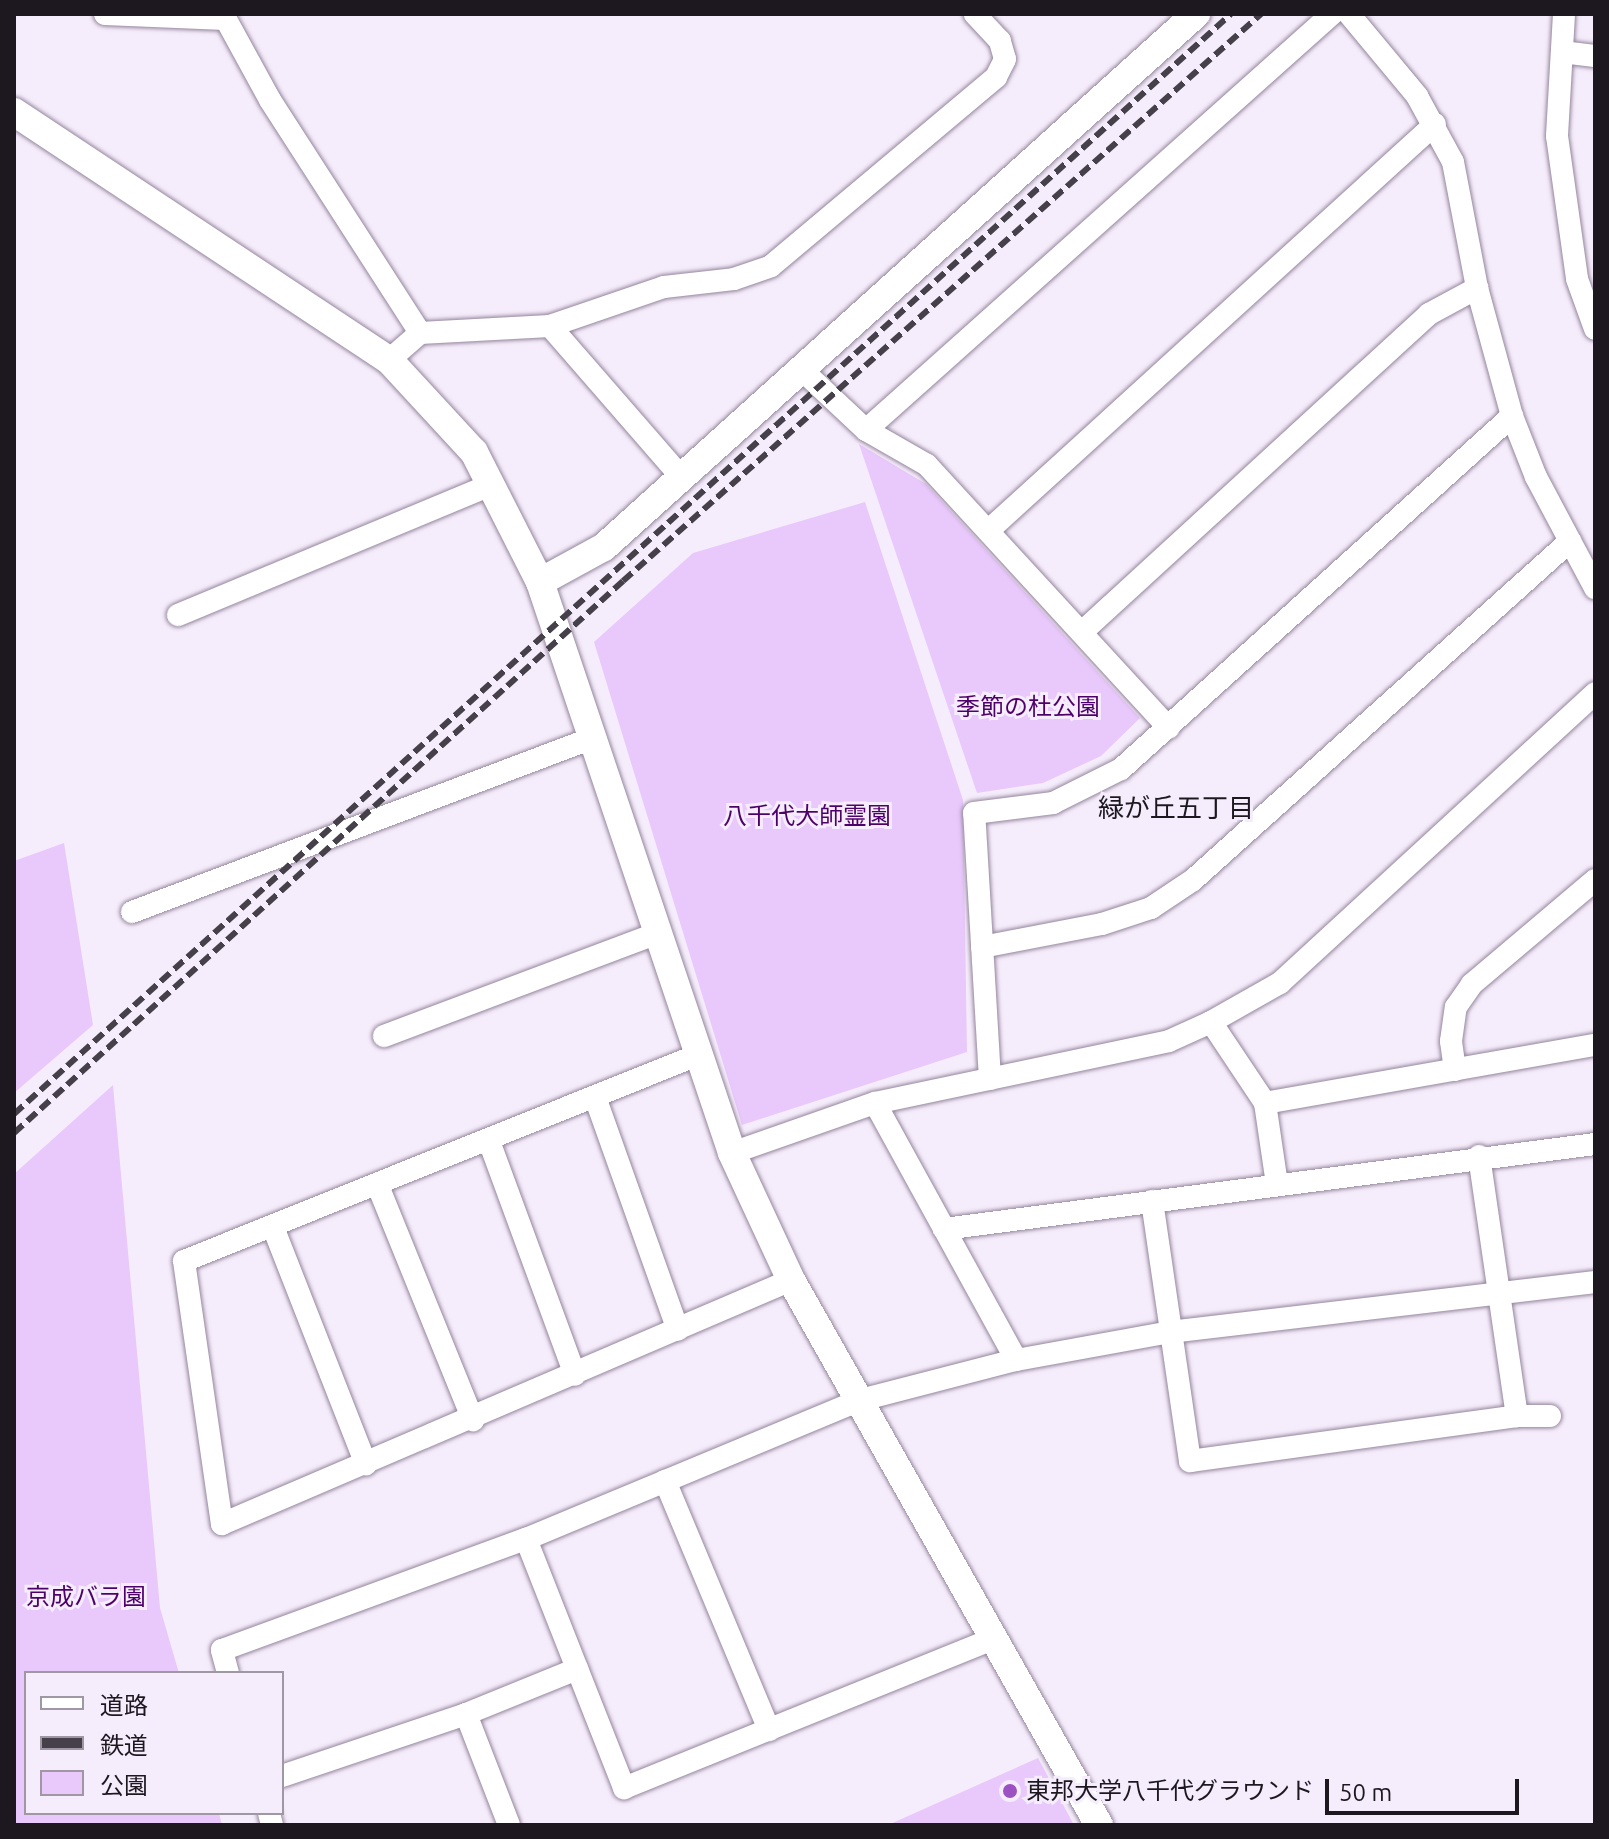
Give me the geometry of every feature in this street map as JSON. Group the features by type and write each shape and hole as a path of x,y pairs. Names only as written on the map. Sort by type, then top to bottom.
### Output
{"street":[{"path":"105,14 224,16 270,100 420,333"},
{"path":"389,360 420,333 550,326 664,287 734,279 771,266 996,77 1005,59 1000,41 975,14"},
{"path":"540,582 604,547 1196,14"},
{"path":"866,430 1332,14"},
{"path":"1349,14 1435,124 1453,162 1477,288 1512,416 1595,588"},
{"path":"1564,14 1557,136 1577,279 1595,329"},
{"path":"1562,52 1595,56"},
{"path":"14,112 389,360 474,452 493,484 540,582 595,737 732,1153 791,1280 857,1401 1099,1825"},
{"path":"989,530 1435,124"},
{"path":"1082,632 1429,314 1477,288"},
{"path":"550,326 682,478"},
{"path":"802,370 866,430 927,465 1169,728"},
{"path":"990,1079 974,813 1053,803 1121,769 1512,416"},
{"path":"178,615 493,484"},
{"path":"982,947 1114,920 1151,908 1193,880 1570,541"},
{"path":"732,1153 875,1103 1169,1041 1211,1022 1280,983 1595,693"},
{"path":"132,912 595,737"},
{"path":"1455,1070 1451,1041 1456,1007 1472,984 1595,880"},
{"path":"384,1036 658,933"},
{"path":"1211,1022 1265,1103 1277,1184"},
{"path":"1265,1103 1595,1045"},
{"path":"700,1054 378,1186 184,1261 222,1524 473,1420 791,1280"},
{"path":"595,1097 678,1330"},
{"path":"875,1103 1016,1360"},
{"path":"489,1141 575,1375"},
{"path":"944,1229 1479,1156 1595,1144"},
{"path":"1479,1156 1496,1290 1517,1416"},
{"path":"378,1186 473,1420"},
{"path":"1152,1201 1190,1461 1517,1416 1550,1416"},
{"path":"273,1227 366,1464"},
{"path":"227,1671 222,1650 526,1539 857,1401 1016,1360 1170,1332 1496,1290 1595,1282"},
{"path":"665,1481 769,1730"},
{"path":"526,1539 624,1788 991,1640"},
{"path":"284,1775 466,1714 577,1669"},
{"path":"466,1714 509,1825"}],"green space":[{"name":"季節の杜公園","path":"859,444 926,484 1140,718 1101,756 1043,783 977,793"},
{"name":"八千代大師霊園","path":"865,502 963,800 967,1052 742,1125 594,642 693,553"},
{"path":"64,843 93,1025 14,1093 14,861"},
{"name":"京成バラ園","path":"113,1085 160,1608 178,1671 24,1671 24,1815 220,1815 222,1825 14,1825 14,1174"},
{"name":"東邦大学八千代グラウンド","path":"1038,1758 1074,1825 888,1825"}],"railway":[{"path":"14,1114 1231,14"},
{"path":"14,1133 623,581 1261,14"}],"place":[{"name":"東邦大学八千代グラウンド","path":"1010,1791"}],"district":[{"name":"緑が丘五丁目","path":"1176,808"}]}
